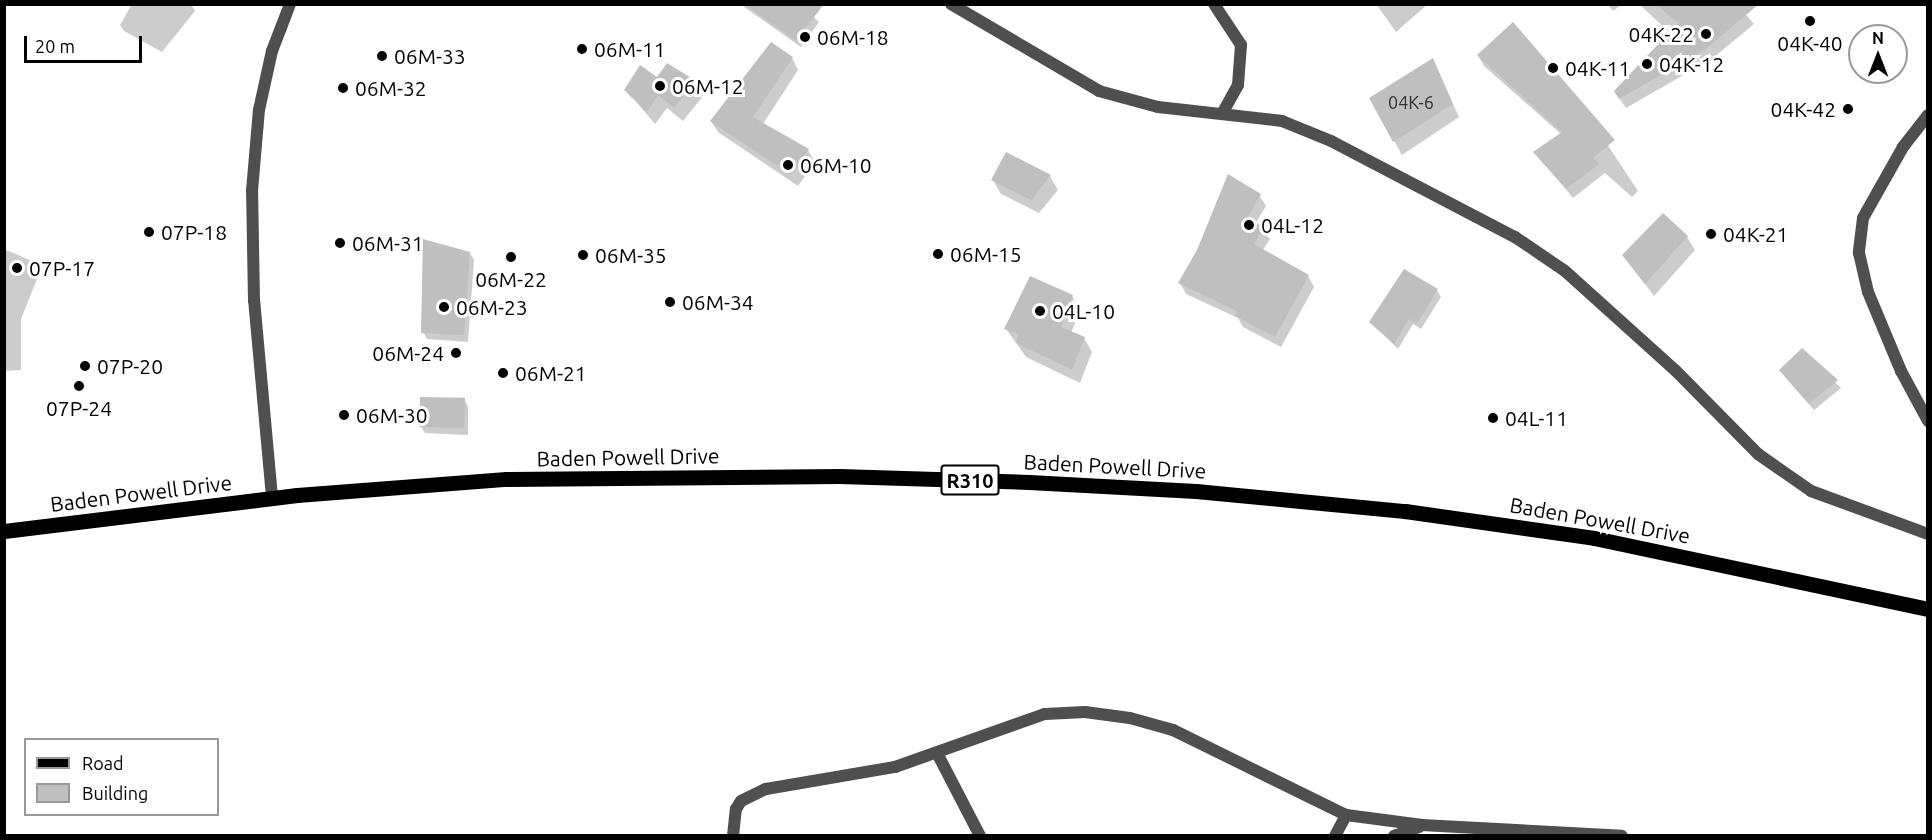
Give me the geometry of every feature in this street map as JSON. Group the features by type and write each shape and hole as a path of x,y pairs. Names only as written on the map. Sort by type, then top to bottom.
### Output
{"main road":[{"name":"Baden Powell Drive","path":"4,531 272,498 578,477 839,476 1196,491 1406,511 1594,538 1928,609"}],"street":[{"path":"272,498 254,301 252,191 259,110 272,51 290,4"},
{"path":"951,4 1099,91 1158,107 1223,112 1282,121 1331,141 1515,237 1565,271 1676,371 1758,454 1811,491 1928,534"},
{"path":"1214,4 1241,45 1238,85 1223,112"},
{"path":"1928,115 1903,147 1863,218 1859,253 1868,292 1901,372 1928,421"},
{"path":"733,836 736,810 741,801 766,789 895,767 1045,714 1085,712 1130,718 1216,749 1346,815 1422,825 1622,836"},
{"path":"937,753 980,836"},
{"path":"1335,836 1346,815"},
{"path":"1394,836 1422,825"}],"building":[{"path":"744,4 824,4 796,41"},
{"path":"1656,4 1759,4 1707,48 1619,99 1614,91 1678,23"},
{"path":"1513,22 1615,140 1593,158 1599,164 1566,189 1533,152 1562,132 1477,55"},
{"path":"771,42 793,57 753,117 809,149 791,175 710,121"},
{"path":"1433,58 1453,104 1393,142 1369,98"},
{"name":"06M-12","path":"667,63 696,81 674,108 658,95 647,112 624,90 640,65 657,77"},
{"path":"1006,152 1051,175 1031,200 991,180"},
{"path":"1228,174 1261,194 1247,218 1264,227 1254,244 1309,275 1275,337 1235,316 1237,311 1178,283 1197,250"},
{"path":"1663,213 1688,236 1645,284 1622,255"},
{"path":"423,239 470,252 464,335 421,333"},
{"path":"1404,269 1438,289 1417,324 1409,319 1394,344 1369,322"},
{"name":"04L-10","path":"1030,276 1073,295 1061,327 1085,337 1072,370 1016,343 1019,334 1004,329"},
{"path":"1802,348 1838,380 1809,404 1779,370"},
{"path":"420,397 465,398 464,428 419,427"}],"place":[{"name":"04K-40","path":"1810,21"},
{"name":"04K-22","path":"1706,34"},
{"name":"06M-18","path":"805,37"},
{"name":"06M-11","path":"582,49"},
{"name":"06M-33","path":"382,56"},
{"name":"04K-12","path":"1647,64"},
{"name":"04K-11","path":"1553,68"},
{"name":"06M-12","path":"660,86"},
{"name":"06M-32","path":"343,88"},
{"name":"04K-42","path":"1848,109"},
{"name":"06M-10","path":"788,165"},
{"name":"04L-12","path":"1249,225"},
{"name":"07P-18","path":"149,232"},
{"name":"04K-21","path":"1711,234"},
{"name":"06M-31","path":"340,243"},
{"name":"06M-15","path":"938,254"},
{"name":"06M-35","path":"583,255"},
{"name":"06M-22","path":"511,257"},
{"name":"07P-17","path":"17,268"},
{"name":"06M-34","path":"670,302"},
{"name":"06M-23","path":"444,307"},
{"name":"04L-10","path":"1040,311"},
{"name":"06M-24","path":"456,353"},
{"name":"07P-20","path":"85,366"},
{"name":"06M-21","path":"503,373"},
{"name":"07P-24","path":"79,386"},
{"name":"06M-30","path":"344,415"},
{"name":"04L-11","path":"1493,418"}]}
